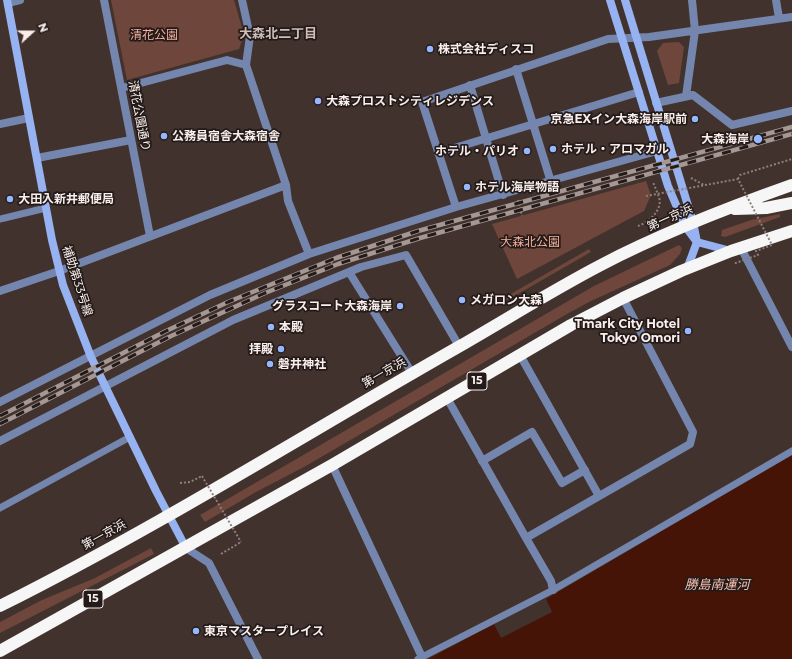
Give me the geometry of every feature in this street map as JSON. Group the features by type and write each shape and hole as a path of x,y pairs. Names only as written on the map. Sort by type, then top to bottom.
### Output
{"highway":[{"name":"第一京浜","path":"0,606 169,515 601,265 689,224 792,185"},
{"path":"724,210 766,208 792,203"},
{"name":"15","path":"0,651 332,465 571,325 623,298 687,269 792,231"}],"street":[{"path":"8,1 20,0"},
{"name":"清花公園通り","path":"104,0 150,236"},
{"path":"242,0 250,36 246,65 286,185 288,201 309,254"},
{"path":"610,0 668,186 697,242 687,269"},
{"path":"625,0 656,103 689,224"},
{"path":"686,96 695,30 692,0"},
{"path":"776,0 778,18"},
{"name":"補助第33号線","path":"8,1 59,271 91,357 186,548"},
{"path":"456,207 422,102 608,39 636,38 792,17"},
{"path":"122,88 227,60 246,65"},
{"path":"516,69 551,182"},
{"path":"470,85 504,194"},
{"path":"438,153 638,92"},
{"path":"656,103 693,95 732,125 792,111"},
{"path":"0,124 29,118"},
{"path":"37,158 131,140"},
{"path":"0,402 91,357 210,294 326,247 456,207 551,182 657,151"},
{"path":"0,291 59,271 286,185"},
{"path":"697,242 736,250 792,347"},
{"path":"0,441 233,320 338,276 406,255 459,346"},
{"path":"349,272 412,373"},
{"path":"526,538 690,444 693,432 623,298"},
{"path":"520,355 599,496"},
{"path":"447,398 551,581 553,590"},
{"path":"482,461 532,432 562,483 585,470"},
{"path":"332,465 420,658"},
{"path":"186,548 209,563 258,659"}],"lane":[{"path":"0,219 46,208"},
{"path":"0,508 130,437"},
{"path":"420,658 553,590 792,451"}],"path":[{"path":"646,196 738,179 740,175 792,159"},
{"path":"689,175 693,180 704,185"},
{"path":"733,264 758,255 756,251 772,245 738,179"},
{"path":"638,226 645,223 654,215 659,203 653,182"},
{"path":"516,191 522,216"},
{"path":"326,247 338,276"},
{"path":"180,483 190,482 202,476 241,542 221,554"}],"green space":[{"name":"清花公園","path":"111,0 234,0 244,35 239,49 127,80"},
{"path":"679,42 684,47 679,83 668,85 657,51 663,43"},
{"name":"大森北公園","path":"646,181 651,195 644,211 517,279 492,224"},
{"path":"780,214 780,217 725,237 721,236 722,230 751,220"},
{"path":"679,245 682,248 680,254 670,265 591,301 567,314 304,467 256,492 205,522 200,515 594,286"},
{"path":"589,249 591,252 497,306 495,303"},
{"path":"151,548 154,554 0,633 0,622 42,600 95,578"}],"water":[{"name":"勝島南運河","path":"792,455 792,659 428,659 494,624 501,638 552,612 546,599"}],"railway":[{"path":"0,416 166,331 228,302 336,258 418,231 792,127"},
{"path":"0,424 169,337 265,293 338,264 420,238 792,134"}],"place":[{"name":"株式会社ディスコ","path":"430,49"},
{"name":"大森プロストシティレジデンス","path":"318,101"},
{"name":"京急EXイン大森海岸駅前","path":"695,119"},
{"name":"公務員宿舎大森宿舎","path":"164,136"},
{"name":"大森海岸","path":"758,139"},
{"name":"ホテル・アロマガル","path":"553,149"},
{"name":"ホテル・パリオ","path":"527,151"},
{"name":"ホテル海岸物語","path":"467,187"},
{"name":"大田入新井郵便局","path":"10,199"},
{"name":"メガロン大森","path":"462,300"},
{"name":"グラスコート大森海岸","path":"400,306"},
{"name":"本殿","path":"271,327"},
{"name":"Tmark City Hotel Tokyo Omori","path":"688,331"},
{"name":"拝殿","path":"281,349"},
{"name":"磐井神社","path":"270,364"},
{"name":"東京マスタープレイス","path":"196,631"}],"district":[{"name":"大森北二丁目","path":"278,34"}]}
